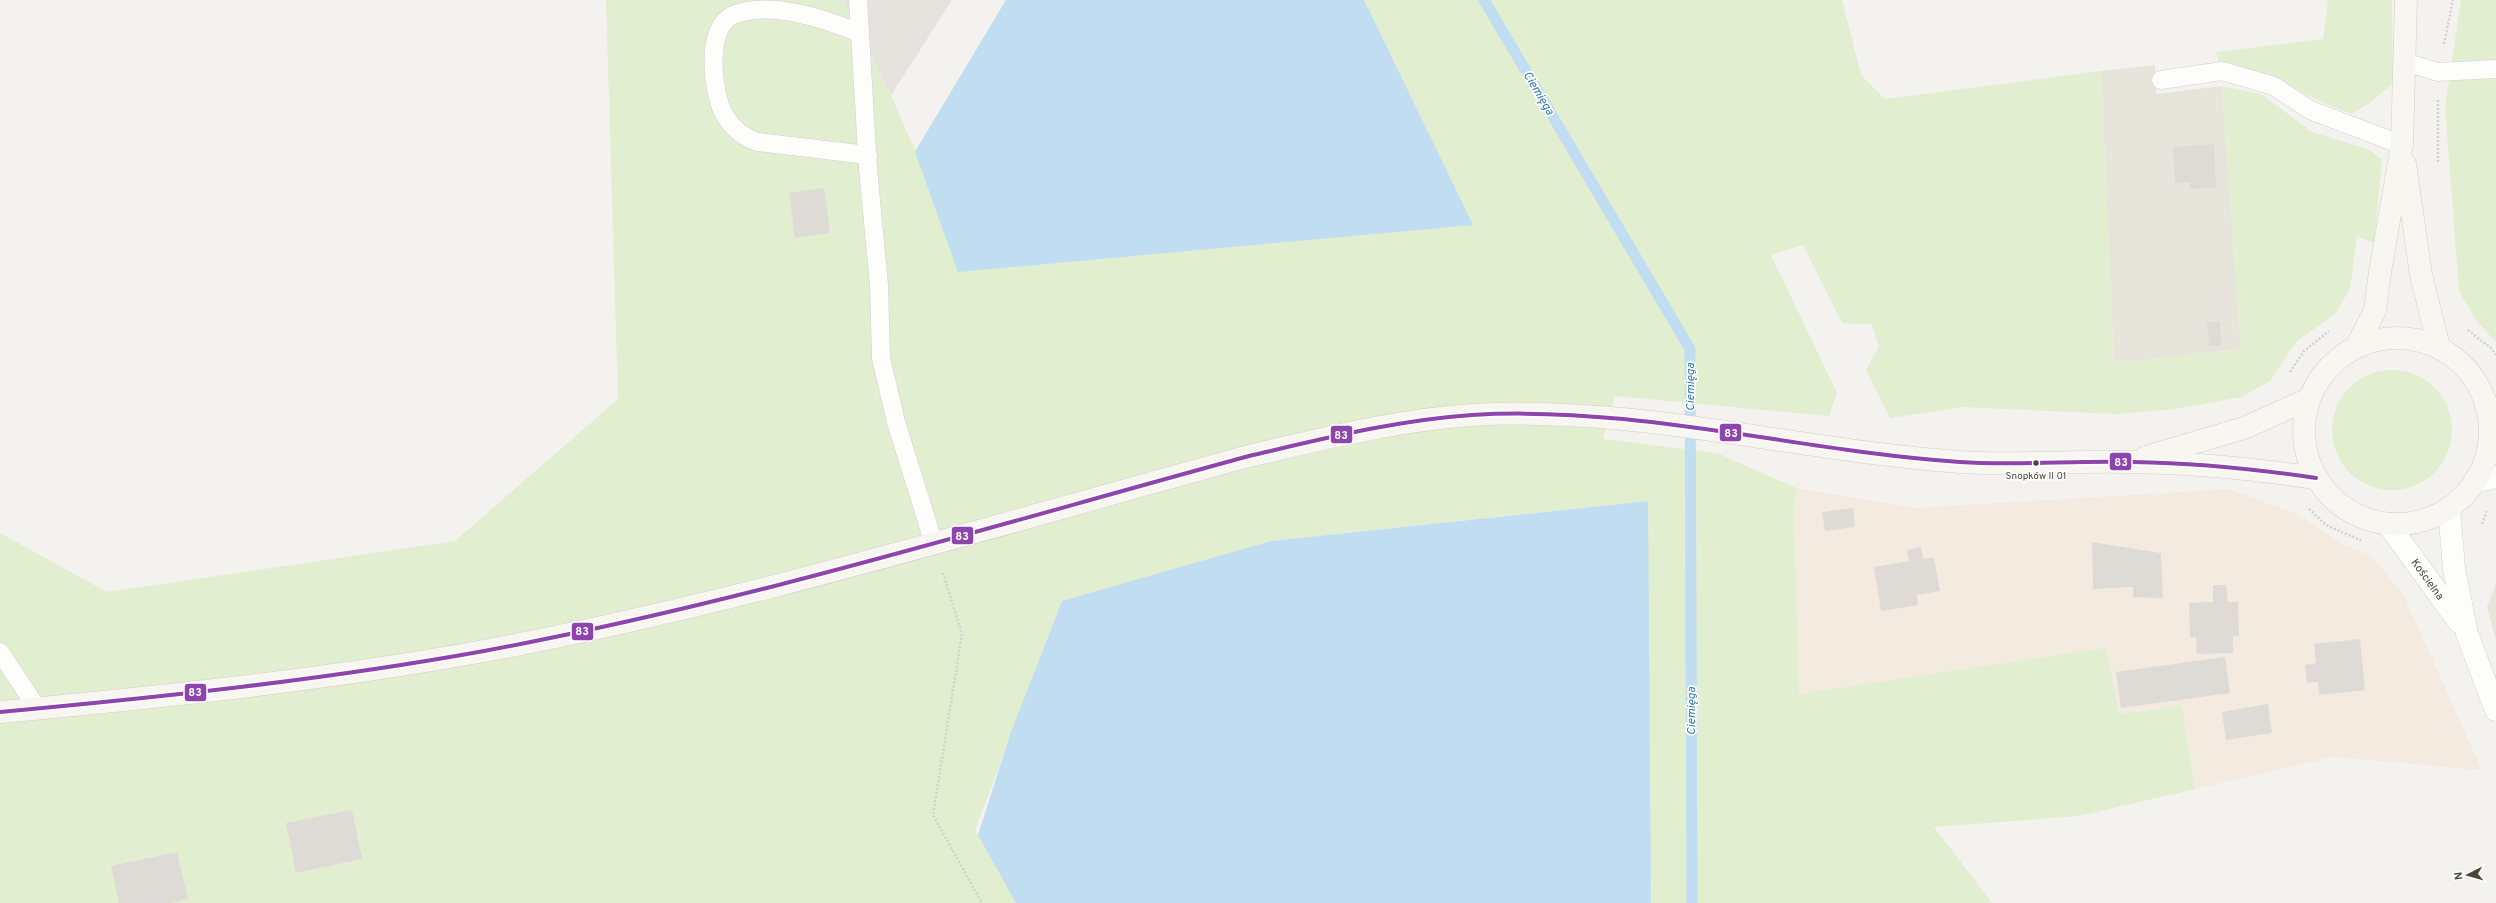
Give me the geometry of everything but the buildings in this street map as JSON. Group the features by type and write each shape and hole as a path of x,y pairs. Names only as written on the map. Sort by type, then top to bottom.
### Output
{"main road":[{"path":"2357,346 2376,310 2380,272 2402,145 2406,0"},
{"path":"2402,145 2421,275 2438,347"},
{"path":"2398,337 2418,340 2438,347 2455,357 2468,371 2480,388 2491,408 2489,445 2484,464 2464,496 2449,508 2430,518 2410,523 2388,524 2354,514 2339,504 2316,478 2308,459 2304,440 2304,419 2309,399 2320,377 2336,359 2357,346 2377,339 2398,337"},
{"path":"2132,462 2244,428 2309,399"},
{"path":"0,712 254,685 486,650 765,589 934,544 1249,456 1385,427 1473,415 1533,414 1612,419 1758,435 1852,452 1964,463 2132,462 2252,469 2316,478"}],"street":[{"path":"2474,482 2496,478"},
{"name":"Kościelna","path":"2449,508 2454,568 2468,634 2496,710"},
{"name":"Kościelna","path":"2388,524 2442,595 2468,634"}],"lane":[{"path":"858,0 868,155 879,285 881,358 896,422 934,544"},
{"path":"860,33 800,12 762,9 732,15 721,26 715,41 714,64 717,94 724,114 745,138 758,142 868,155"},
{"path":"2405,62 2438,72 2496,69"},
{"path":"2161,80 2222,71 2274,86 2310,110 2402,145"},
{"path":"0,652 36,708"}],"path":[{"path":"2439,171 2438,72 2453,0"},
{"path":"2286,378 2304,351 2336,326"},
{"path":"2466,328 2492,349 2496,355"},
{"path":"2481,528 2488,508 2492,505"},
{"path":"2307,507 2326,525 2365,542"},
{"path":"934,544 962,634 933,815 982,903"}],"shaded area":[{"path":"843,0 952,0 891,95"},
{"path":"2155,65 2156,94 2222,86 2241,349 2114,363 2101,71"},
{"path":"1796,488 1917,508 2228,489 2292,512 2344,545 2372,556 2403,594 2482,770 2333,757 2195,789 2182,706 2119,714 2106,649 1799,694 1794,515"},
{"path":"2496,584 2496,640 2487,607"}],"green space":[{"path":"606,0 843,0 891,95 915,151 1006,0 1842,0 1861,75 1885,99 2101,71 2114,363 2241,349 2222,86 2261,94 2312,132 2370,150 2382,160 2374,243 2357,236 2350,289 2335,314 2297,341 2270,381 2241,397 2175,409 2116,414 1963,407 1890,418 1866,370 1879,347 1872,324 1842,323 1803,245 1771,255 1837,393 1829,416 1615,396 1603,439 1717,453 1796,488 1794,515 1799,694 2106,648 2119,714 2182,706 2195,789 2079,816 1934,827 1992,903 1651,903 1647,501 1271,541 1061,603 975,830 1017,903 0,903 0,533 107,592 455,541 618,399"},
{"path":"2328,0 2392,0 2393,83 2371,102 2352,114 2321,102 2274,77 2219,64 2216,52 2323,39"},
{"path":"2461,0 2496,0 2496,342 2476,320 2459,291 2445,107"},
{"path":"2392,370 2404,371 2415,375 2425,380 2434,388 2442,397 2447,407 2451,418 2451,442 2447,453 2442,463 2434,472 2425,480 2415,485 2404,489 2392,490 2380,489 2369,485 2359,480 2350,472 2342,463 2337,453 2333,442 2332,430 2333,418 2337,407 2342,397 2350,388 2359,380 2369,375 2380,371"}],"water":[{"path":"1006,0 1364,0 1473,225 958,272 915,152"},
{"path":"1648,501 1651,903 1016,903 978,835 1011,732 1062,601 1271,541"}],"waterway":[{"name":"Ciemięga","path":"1484,0 1690,349 1692,903"}],"transit line":[{"name":"83","path":"0,712 182,694 364,671 484,651 581,632 677,610 868,561 1249,456 1360,431 1416,421 1472,415 1533,414 1595,417 1717,431 1838,449 1960,462 2112,462 2179,464 2225,467 2316,478"}],"place":[{"name":"Snopków II 01","path":"2036,463"}]}
